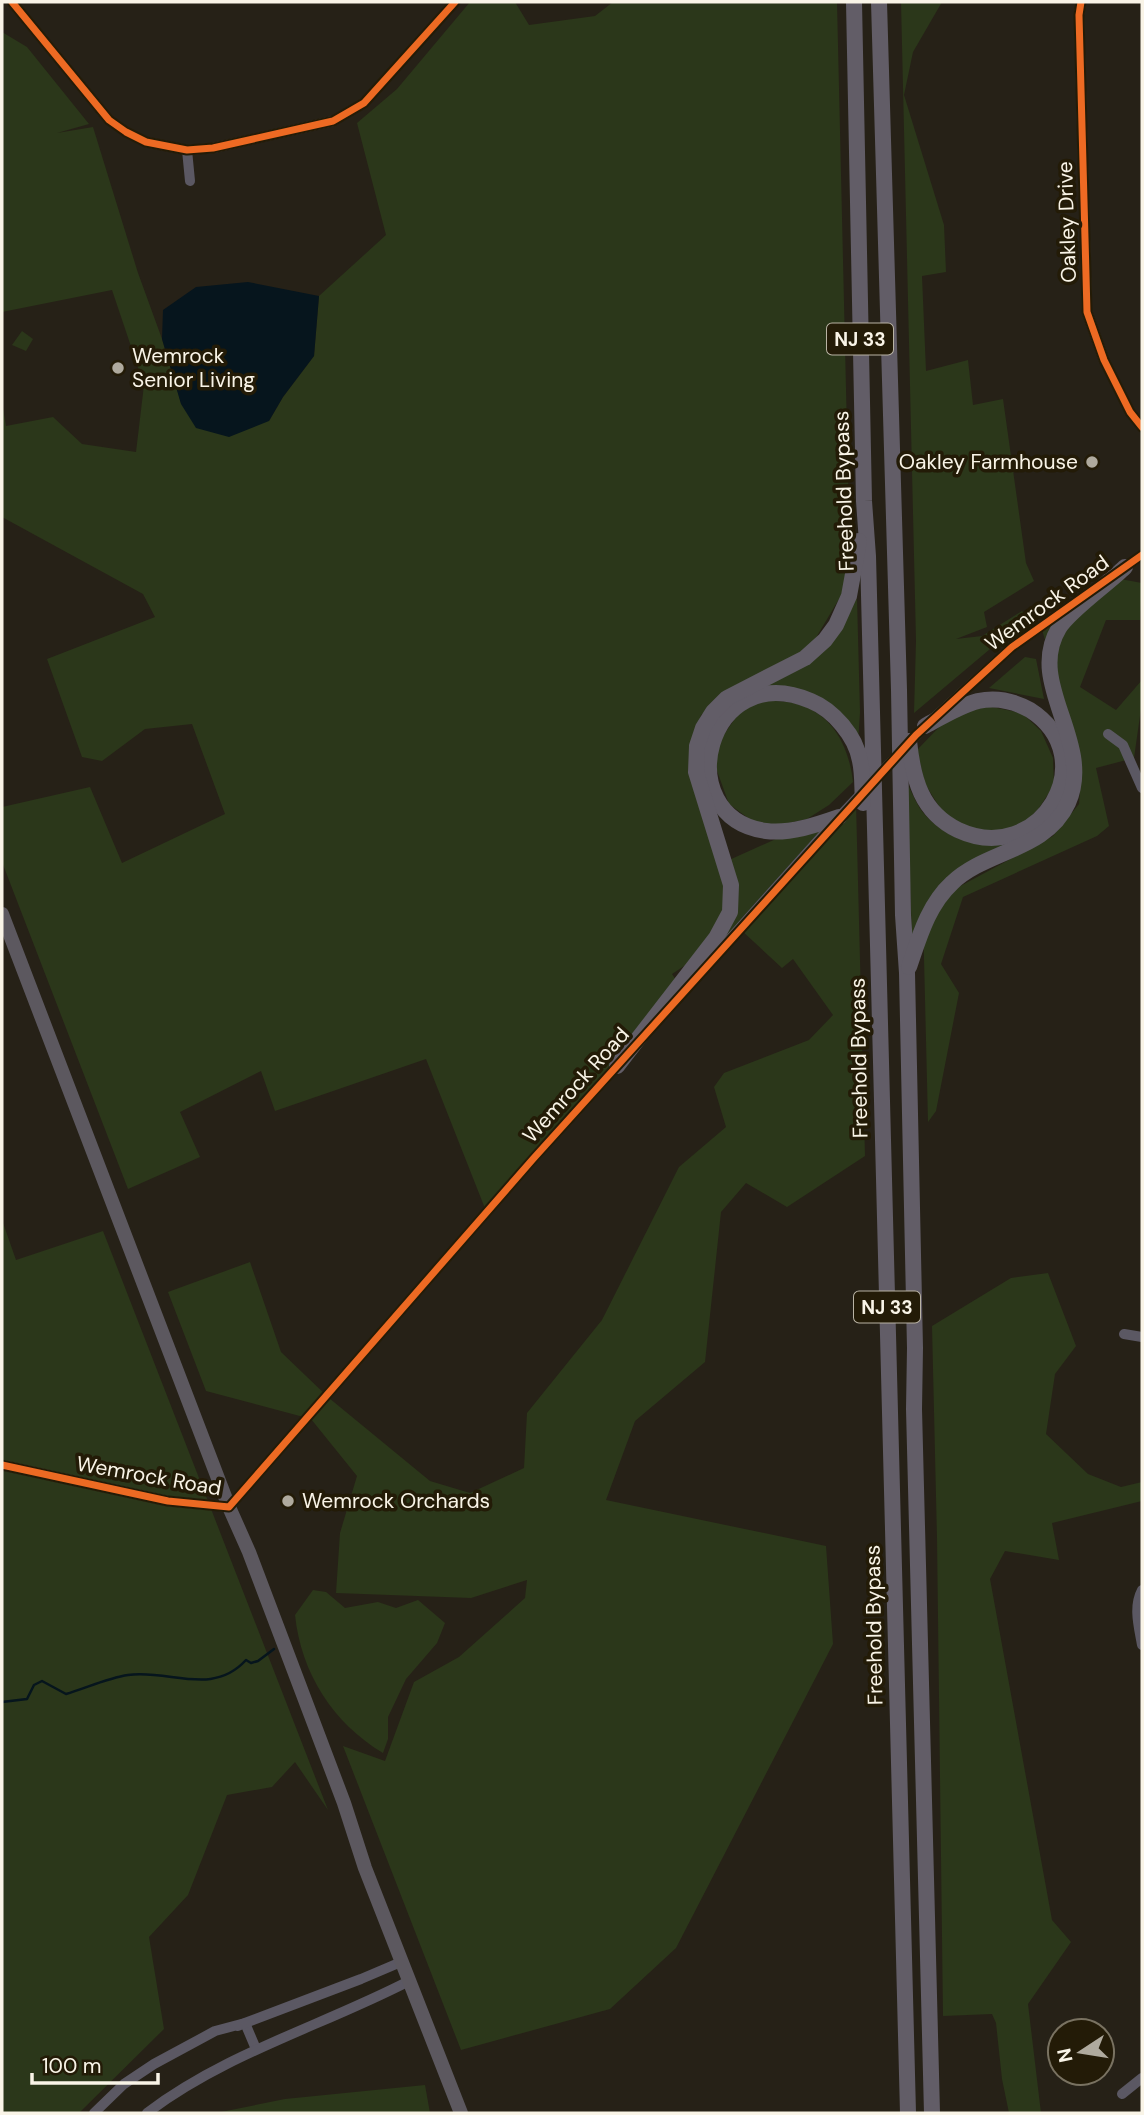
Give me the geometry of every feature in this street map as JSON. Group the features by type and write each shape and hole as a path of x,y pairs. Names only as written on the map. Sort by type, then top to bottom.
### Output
{"highway":[{"name":"Freehold Bypass","path":"853,2 908,2113"},
{"name":"NJ 33","path":"879,2 906,973 932,2113"},
{"path":"617,1066 716,938 730,912 732,885 696,772 697,746 703,728 713,712 727,698 805,658 831,634 853,580 864,501"},
{"path":"894,531 910,745 913,775 919,792 933,812 948,824 973,835 992,838 1009,836 1029,828 1052,805 1061,782 1062,756 1052,732 1033,712 1015,703 985,700 964,706 920,730"},
{"path":"906,973 927,918 940,896 952,883 970,870 1036,838 1063,813 1072,791 1075,767 1073,748 1049,673 1048,661 1052,642 1065,621 1125,567"},
{"path":"842,814 812,826 769,831 745,824 732,815 715,793 708,768 711,744 720,723 738,705 750,699 778,693 814,702 844,728 860,758 878,952"}],"main road":[{"path":"2,915 229,1507 249,1552 401,1962 461,2113"}],"street":[{"path":"12,2 109,120 146,142 187,150 213,148 307,128 342,117 364,103 379,88 455,2"},
{"name":"Oakley Drive","path":"1082,2 1079,15 1087,312 1104,360 1130,412 1142,427"},
{"path":"187,150 190,181"},
{"name":"Wemrock Road","path":"2,1465 167,1501 229,1507 533,1159 920,730 1012,647 1142,555"},
{"path":"1108,734 1124,745 1142,788"},
{"path":"1124,1334 1142,1337"},
{"path":"1142,1590 1138,1599 1142,1645"},
{"path":"94,2113 124,2084 154,2064 215,2031 245,2023 401,1962"},
{"path":"362,1979 370,1999"},
{"path":"147,2113 200,2078 256,2049 409,1981"},
{"path":"245,2023 256,2049"},
{"path":"1122,2094 1142,2078"}],"green space":[{"path":"470,2 515,2 529,25 595,16 613,2 837,2 850,560 845,589 811,646 701,715 688,770 718,865 856,803 865,1156 787,1207 746,1183 721,1212 705,1362 635,1421 606,1500 826,1546 833,1644 676,1948 610,2009 461,2050 343,1746 385,1761 414,1682 459,1657 525,1598 527,1580 471,1598 336,1593 340,1533 357,1476 311,1419 206,1391 168,1292 250,1262 281,1352 329,1398 430,1481 470,1493 524,1468 527,1413 602,1320 679,1167 726,1127 714,1087 724,1073 809,1040 833,1015 793,959 782,968 740,929 672,974 683,991 488,1216 426,1059 275,1111 261,1071 180,1112 200,1157 128,1189 2,862 2,807 90,787 122,863 225,814 192,724 145,729 102,761 82,757 47,659 155,617 143,594 2,517 2,402 6,426 53,417 82,444 136,452 144,385 112,290 2,312 2,32 27,47 89,124 57,133 93,127 181,403 269,421 283,397 314,356 319,296 386,235 357,123 397,89"},
{"path":"901,2 942,2 913,52 904,95 944,225 946,272 922,276 926,371 968,360 973,405 1003,399 1026,563 1034,581 984,612 987,627 956,639 982,636 1022,611 1028,617 914,713 916,641"},
{"path":"22,331 33,339 26,351 12,345"},
{"path":"1104,576 1142,583 1140,620 1106,620 1080,687 1116,710 1142,680 1142,702 1134,758 1096,768 1109,826 1097,836 963,897 941,964 959,993 936,1111 928,1122 923,917 953,890 1053,836 1079,804 1082,766 1040,623"},
{"path":"857,598 860,712 858,744 834,708 796,688 755,689 844,623"},
{"path":"1025,657 1036,659 1044,699 989,688"},
{"path":"765,700 793,703 818,714 836,732 847,755 853,782 829,805 807,819 779,825 755,823 729,804 716,768 718,743 741,710"},
{"path":"982,705 1022,713 1041,731 1053,758 1054,785 1039,808 1020,828 990,832 960,825 942,811 925,784 917,750 944,722"},
{"path":"906,781 923,812 946,832 977,843 1014,843 959,870 912,937"},
{"path":"2,1220 16,1260 103,1231 328,1810 295,1762 272,1787 227,1795 188,1895 149,1937 164,2029 79,2113 2,2113"},
{"path":"1048,1273 1076,1346 1055,1374 1046,1434 1088,1474 1121,1487 1142,1482 1142,1501 1052,1523 1059,1560 1005,1551 990,1579 1052,1920 1071,1942 1028,2004 1041,2113 1009,2113 996,2023 992,2014 943,2016 932,1326 1011,1278"},
{"path":"313,1590 326,1592 345,1608 378,1602 396,1608 418,1600 445,1623 437,1643 406,1679 388,1717 388,1739 383,1753 349,1727 312,1676 298,1636 295,1615"},
{"path":"425,2085 430,2113 216,2113 285,2099"}],"shaded area":[{"path":"248,282 319,296 314,356 283,397 269,421 229,437 196,428 181,404 162,339 163,310 196,287"}],"waterway":[{"path":"2,1702 27,1699 34,1685 42,1681 66,1694 128,1675 190,1679 219,1677 233,1671 246,1660 251,1663 258,1661 274,1649"}],"cycle path":[{"path":"12,2 109,120 146,142 187,150 213,148 333,121 364,103 455,2"},
{"path":"1081,2 1079,15 1087,312 1104,360 1130,412 1142,427"},
{"path":"2,1465 168,1501 229,1507 533,1159 916,735 1012,647 1142,555"}],"place":[{"name":"Wemrock Senior Living","path":"118,368"},
{"name":"Oakley Farmhouse","path":"1092,462"},
{"name":"Wemrock Orchards","path":"288,1501"}]}
